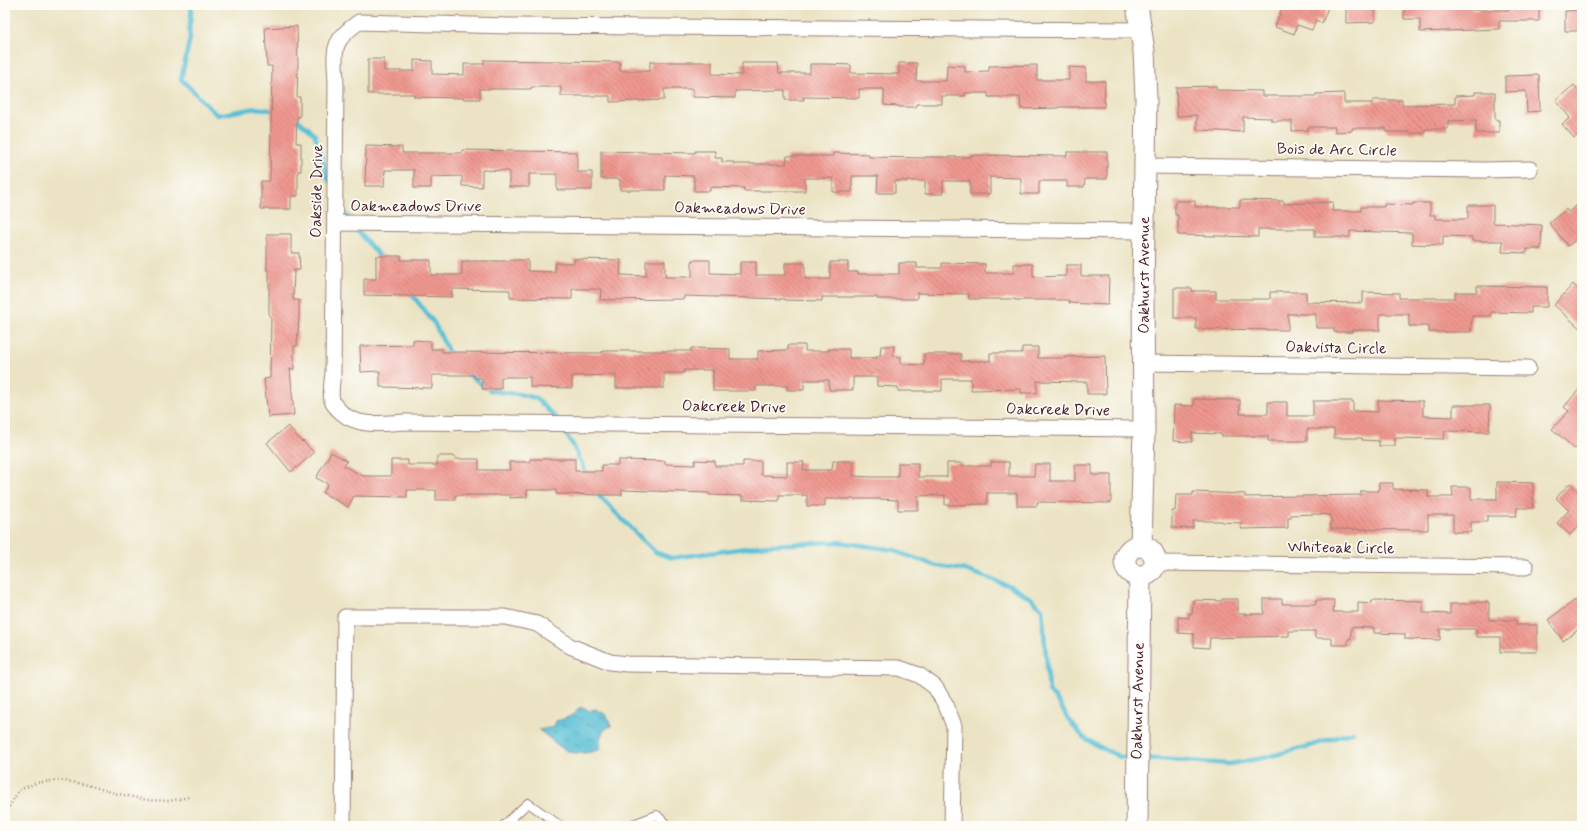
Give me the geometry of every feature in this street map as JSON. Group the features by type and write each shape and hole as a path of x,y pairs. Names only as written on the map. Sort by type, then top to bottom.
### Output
{"street":[{"name":"Oakhurst Avenue","path":"1137,5 1142,30 1146,98 1143,363 1144,429 1141,546"},
{"name":"Oakside Drive","path":"332,400 331,388 336,221 335,51 336,44 346,31 359,22 682,27 1142,30"},
{"name":"Bois de Arc Circle","path":"1145,166 1484,170 1530,169"},
{"name":"Oakmeadows Drive","path":"336,221 365,223 1144,231"},
{"name":"Oakvista Circle","path":"1143,363 1528,368"},
{"name":"Oakcreek Drive","path":"332,400 335,407 345,415 353,420 364,423 567,423 1144,429"},
{"path":"1141,546 1147,547 1155,556 1156,563 1151,573 1140,577 1133,575 1129,572 1125,560 1126,554 1130,550 1141,546"},
{"name":"Whiteoak Circle","path":"1156,563 1526,567"},
{"name":"Oakhurst Avenue","path":"1137,826 1140,577"},
{"path":"343,826 345,617 505,617 538,624 570,646 610,662 627,664 899,668 919,675 936,687 946,705 954,726 952,826"}],"lane":[{"path":"503,826 528,803 561,826"},
{"path":"628,826 657,815 668,826"}],"path":[{"path":"6,826 6,812 19,790 36,783 59,780 88,785 114,793 147,800 168,801 189,797"}],"water":[{"path":"579,708 585,708 589,711 595,709 603,713 609,719 611,726 603,732 601,736 601,749 590,752 573,753 560,747 539,730 554,727 556,721 569,717"}],"building":[{"path":"1283,5 1329,5 1322,23 1316,20 1312,30 1297,25 1294,34 1275,27"},
{"path":"1346,5 1375,5 1375,22 1346,23"},
{"path":"1404,5 1472,5 1472,10 1510,10 1510,5 1539,5 1539,21 1499,21 1499,29 1420,32 1420,19 1404,19"},
{"path":"1582,10 1582,31 1565,31 1565,11"},
{"path":"297,26 297,97 300,97 300,117 297,117 296,143 301,143 301,171 298,171 298,196 291,196 291,209 261,209 261,181 270,181 272,66 267,66 265,28"},
{"path":"368,59 384,59 384,71 414,71 414,60 432,61 432,74 464,75 464,64 484,64 484,60 620,62 620,71 650,71 650,62 712,62 712,74 742,75 742,63 778,63 779,73 810,73 810,64 827,64 851,65 851,73 899,74 899,63 917,63 916,81 946,81 947,65 965,66 965,72 989,71 989,66 1037,65 1037,80 1069,80 1069,67 1086,68 1086,81 1105,81 1104,107 1021,109 1020,97 988,97 988,93 965,93 965,96 942,96 942,104 916,104 916,107 899,107 884,105 884,89 859,89 859,98 803,97 804,100 785,100 785,90 735,91 735,98 693,97 693,89 664,89 664,100 610,102 610,96 561,96 561,87 531,87 531,89 480,89 480,99 414,97 414,94 368,94"},
{"path":"1539,75 1540,111 1527,112 1526,91 1505,92 1505,76"},
{"path":"1574,85 1582,95 1582,132 1574,138 1562,124 1570,118 1556,100"},
{"path":"1216,86 1216,90 1262,91 1262,96 1316,96 1316,94 1344,93 1344,103 1373,103 1373,100 1402,100 1402,105 1455,104 1455,96 1475,95 1475,92 1495,92 1495,120 1499,120 1499,133 1476,133 1476,120 1448,121 1448,129 1425,129 1425,133 1409,133 1386,132 1386,128 1352,128 1352,131 1335,132 1335,127 1308,127 1308,130 1292,131 1292,121 1271,121 1271,118 1243,117 1243,132 1197,130 1197,115 1177,116 1176,87"},
{"path":"366,146 402,147 402,153 462,153 462,150 577,152 577,172 592,172 592,190 557,190 557,174 529,174 529,187 509,187 509,171 482,170 482,187 462,186 462,176 431,177 431,188 414,188 414,170 385,170 384,186 365,186"},
{"path":"601,151 695,153 695,151 715,151 715,158 722,158 722,162 734,162 734,164 786,164 787,156 833,156 833,153 869,154 869,157 925,158 971,157 971,155 1067,156 1067,152 1107,152 1107,179 1085,179 1084,187 1067,187 1067,181 1039,181 1039,194 1021,194 1021,178 990,177 990,194 970,194 970,181 943,181 943,194 925,194 925,181 895,181 895,193 877,193 878,176 852,176 852,192 833,192 833,178 805,178 805,191 743,191 744,188 710,187 710,191 694,191 694,176 665,175 665,190 620,190 620,179 601,179"},
{"path":"1240,200 1284,201 1284,204 1333,202 1332,211 1361,211 1361,207 1384,207 1384,204 1413,205 1413,203 1430,203 1430,215 1435,215 1435,219 1468,219 1468,205 1493,205 1493,223 1542,225 1541,249 1527,249 1527,253 1502,252 1503,241 1472,241 1472,237 1443,236 1443,245 1412,244 1412,233 1350,231 1350,237 1315,237 1315,229 1258,229 1258,237 1178,235 1178,215 1175,215 1175,201 1195,201 1195,207 1240,207"},
{"path":"1582,202 1582,235 1568,246 1549,223 1566,209 1568,212"},
{"path":"267,234 291,234 291,253 299,253 300,270 294,270 293,300 299,300 299,316 297,346 294,346 294,369 290,369 294,415 268,417 264,379 270,378 271,316 269,316"},
{"path":"376,256 401,256 401,260 431,260 431,275 462,275 462,261 528,260 528,271 555,272 555,263 574,263 574,259 621,260 620,275 646,276 646,261 665,261 665,277 692,277 692,260 710,260 710,273 740,274 740,262 756,262 756,275 785,275 785,263 805,263 805,279 830,279 830,262 848,262 848,272 858,272 858,274 899,274 899,263 917,263 917,268 942,268 942,263 985,264 985,273 1014,273 1014,264 1033,264 1033,277 1066,276 1066,265 1081,265 1081,276 1109,276 1108,305 1069,303 1069,300 969,299 969,294 917,293 917,299 822,297 822,301 684,296 684,299 600,300 601,289 572,289 572,299 510,298 510,290 452,289 452,297 364,295 364,279 376,279"},
{"path":"1573,284 1582,293 1582,330 1554,305"},
{"path":"1477,286 1547,287 1547,307 1531,307 1531,313 1491,312 1491,316 1472,316 1471,332 1429,332 1429,326 1409,326 1409,314 1380,314 1380,330 1352,330 1352,332 1334,332 1334,328 1316,328 1316,314 1288,314 1288,330 1196,329 1196,318 1174,318 1174,288 1192,288 1192,291 1216,291 1216,299 1270,299 1270,292 1306,292 1306,302 1363,303 1363,292 1399,293 1399,298 1455,298 1455,292 1477,292"},
{"path":"413,340 431,341 431,349 442,349 442,352 602,353 602,351 691,351 691,348 730,349 730,359 758,359 758,351 788,350 788,345 805,345 805,351 849,349 849,358 877,358 877,356 880,356 881,346 894,346 893,356 901,357 901,364 924,365 924,354 961,354 961,361 990,361 990,353 1022,353 1022,347 1038,347 1038,358 1105,356 1106,394 1087,394 1087,382 1037,381 1037,393 1021,393 1021,389 971,390 971,379 942,379 942,391 898,391 898,387 877,386 877,377 853,377 853,390 829,390 829,380 804,380 804,390 787,390 787,386 756,386 756,391 713,391 713,370 684,370 684,373 664,373 664,388 616,388 616,375 572,376 572,388 530,387 530,377 501,377 501,389 482,389 482,378 474,378 474,375 432,375 432,388 380,387 380,371 361,372 360,346 413,345"},
{"path":"1582,386 1582,441 1575,449 1552,429 1569,411 1564,407"},
{"path":"1194,399 1240,400 1240,414 1268,414 1268,402 1287,402 1287,416 1313,416 1313,401 1353,401 1353,411 1378,412 1378,400 1423,401 1423,416 1453,417 1453,405 1490,405 1489,432 1445,431 1444,439 1395,438 1395,446 1379,446 1379,441 1362,440 1362,438 1334,438 1334,429 1307,429 1307,441 1268,441 1268,436 1221,436 1221,434 1192,433 1192,442 1173,441 1174,405 1194,406"},
{"path":"288,426 314,453 291,472 267,443"},
{"path":"331,452 347,461 344,466 363,476 391,476 391,460 408,460 408,465 437,465 437,456 455,456 455,459 479,459 479,470 510,470 509,462 530,462 530,459 575,459 575,471 602,471 602,465 618,465 618,460 665,461 665,464 695,465 695,460 715,461 715,466 743,466 743,461 761,461 761,475 787,476 787,462 804,462 803,470 832,470 833,461 853,461 853,476 871,477 898,477 898,463 918,463 918,477 947,477 947,463 962,463 962,466 991,466 991,462 1009,462 1009,476 1034,476 1035,464 1050,464 1050,481 1075,481 1075,465 1092,465 1092,475 1111,475 1111,503 1037,502 1037,506 1017,506 1017,493 987,493 987,504 945,505 945,495 918,496 918,510 898,510 898,500 879,499 825,499 825,506 807,506 807,495 779,495 779,501 742,500 742,496 709,495 709,493 622,490 622,495 602,495 556,494 556,490 527,490 527,497 510,498 510,495 455,495 455,500 436,500 436,490 407,490 407,497 354,496 348,507 323,493 328,484 316,478"},
{"path":"1497,482 1533,483 1533,508 1517,508 1516,516 1487,516 1487,522 1471,522 1471,532 1453,532 1453,515 1428,515 1428,530 1331,529 1331,515 1315,514 1291,515 1291,518 1288,518 1288,528 1241,529 1242,523 1193,521 1193,528 1172,528 1172,511 1175,511 1176,495 1193,495 1193,492 1245,494 1245,497 1361,495 1361,491 1379,491 1379,483 1393,483 1393,489 1428,490 1428,497 1453,497 1452,487 1471,487 1471,499 1497,499"},
{"path":"1570,483 1582,495 1582,523 1570,535 1557,523 1570,509 1567,509 1556,498"},
{"path":"1582,595 1582,627 1563,641 1548,620"},
{"path":"1222,599 1238,599 1238,614 1264,614 1264,599 1282,599 1282,604 1316,604 1316,600 1334,600 1333,612 1358,612 1358,602 1372,603 1372,600 1423,601 1423,613 1450,614 1450,604 1489,602 1489,620 1516,620 1516,625 1537,625 1537,652 1500,652 1500,637 1476,637 1476,629 1440,629 1440,640 1405,639 1405,634 1374,633 1374,628 1351,627 1351,639 1348,639 1348,645 1332,645 1332,638 1315,638 1315,631 1289,631 1289,636 1210,638 1209,648 1194,647 1194,634 1178,633 1178,617 1189,618 1189,613 1192,614 1193,600 1222,601"}],"waterway":[{"path":"192,5 189,31 190,38 181,79 217,115 256,108 277,111"},
{"path":"293,116 315,135 329,181"},
{"path":"339,199 344,213 349,219"},
{"path":"354,227 382,259"},
{"path":"410,292 434,323 451,357"},
{"path":"465,372 491,391 536,398 558,420"},
{"path":"561,427 573,445 588,477"},
{"path":"596,490 600,497 655,552 672,558 768,545 839,542 895,550 937,566 965,570 1010,586 1032,599 1042,609 1049,691 1059,703 1069,720 1083,737 1096,745 1120,757 1133,757"},
{"path":"1143,758 1230,764 1263,758 1310,746 1353,732"}]}
